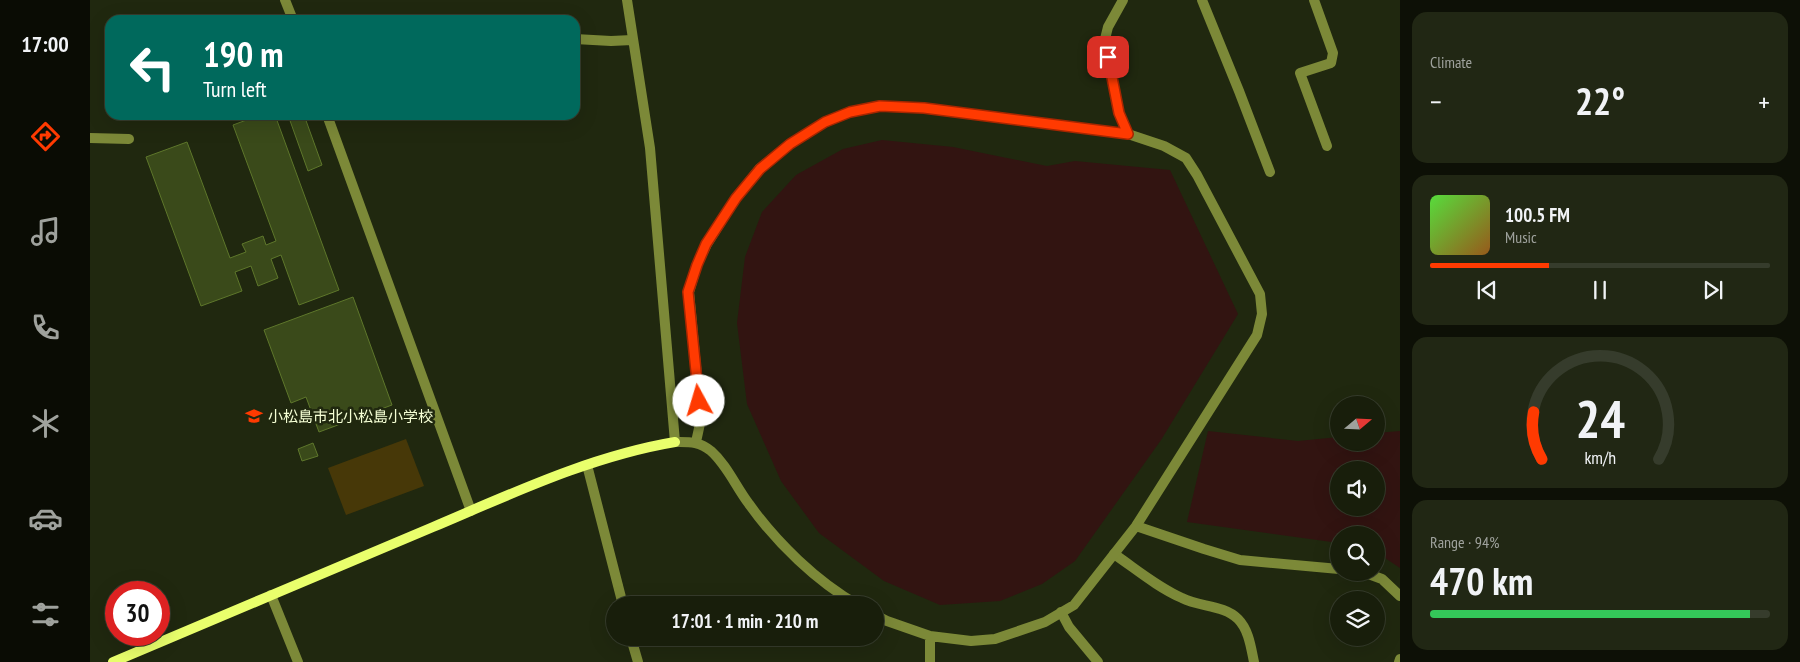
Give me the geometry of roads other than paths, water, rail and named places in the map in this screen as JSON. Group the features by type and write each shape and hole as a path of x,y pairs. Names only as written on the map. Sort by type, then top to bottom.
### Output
{"street":[{"path":"285,0 291,15"},
{"path":"626,0 650,148 675,442"},
{"path":"1124,0 1108,27 1105,38 1119,113 1128,134"},
{"path":"1202,0 1270,172"},
{"path":"1314,0 1333,53 1331,63 1300,73 1327,146"},
{"path":"580,39 632,40"},
{"path":"696,442 701,419 688,292 697,265 706,244 736,198 760,169 790,144 825,122 850,112 880,106 924,108 1128,134 1164,146 1186,158 1197,175 1260,294 1262,314 1257,335 1136,526 1074,605 1045,622 995,639 971,641 930,636 884,619"},
{"path":"329,120 470,511"},
{"path":"90,138 129,140"},
{"path":"113,662 470,511 587,464 644,447 675,442 696,442 711,451 726,469 749,505 792,555 842,596"},
{"path":"587,464 621,596"},
{"path":"1136,526 1240,560 1330,568"},
{"path":"1114,554 1184,600 1231,612 1240,621 1248,634 1254,662"},
{"path":"1384,581 1400,596"},
{"path":"270,595 298,662"},
{"path":"1061,612 1069,627 1098,662"},
{"path":"930,636 930,662"},
{"path":"633,646 638,662"}],"place":[{"name":"小松島市北小松島小学校","path":"254,416"}]}
